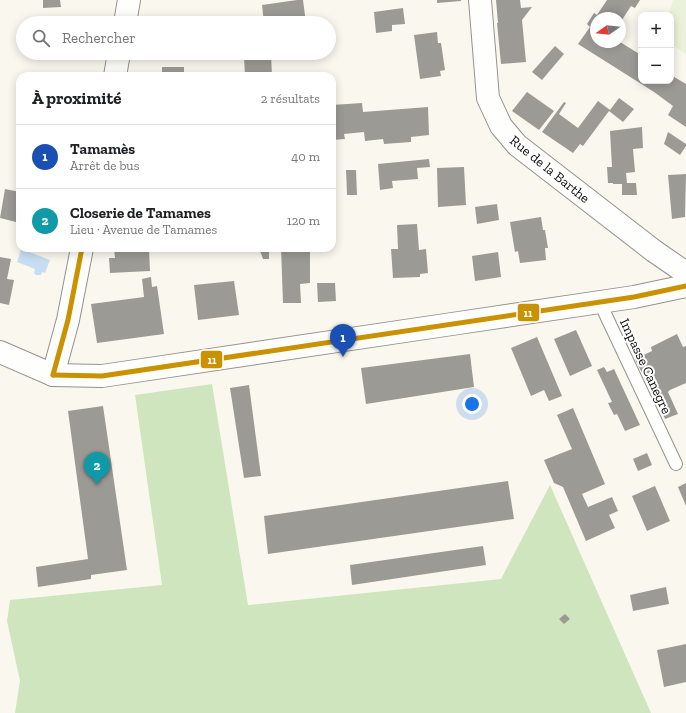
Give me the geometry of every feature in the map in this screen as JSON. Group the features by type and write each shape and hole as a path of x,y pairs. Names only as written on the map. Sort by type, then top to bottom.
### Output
{"street":[{"path":"126,16 129,0"},
{"name":"Rue de la Barthe","path":"480,0 488,98 501,126 517,145 654,251 686,273"},
{"path":"116,72 118,60"},
{"path":"53,375 68,320 81,252"},
{"path":"0,352 53,375 102,376 634,298 686,286"}],"lane":[{"name":"Impasse Canegre","path":"600,303 676,464"}],"green space":[{"path":"673,0 686,0 686,54 674,46 674,12 669,12"},
{"path":"212,384 248,605 501,579 550,485 651,713 15,713 20,681 7,621 10,600 162,585 135,395"}],"water":[{"path":"20,252 29,252 50,260 45,273 42,272 41,275 36,275 34,273 35,269 17,262"}],"building":[{"path":"43,0 60,0 61,7 43,8"},
{"path":"303,0 305,16 263,16 262,5"},
{"path":"437,0 461,0 461,1 437,3"},
{"path":"496,0 520,0 521,8 532,7 522,20 526,62 501,64"},
{"path":"607,0 640,0 635,8 631,6 626,14 626,12 599,12"},
{"path":"403,8 405,24 392,25 392,31 376,33 374,12"},
{"path":"590,19 590,27 587,24"},
{"path":"590,27 590,48 626,48 626,46 638,53 638,82 578,44"},
{"path":"437,32 438,43 441,43 445,70 440,71 441,76 420,79 414,35"},
{"path":"555,46 564,54 542,80 532,72"},
{"path":"244,60 271,60 272,72 245,72"},
{"path":"162,67 184,67 184,72 162,72"},
{"path":"674,77 686,84 686,127 668,115 673,106 641,84 674,84"},
{"path":"527,92 554,111 539,130 512,111"},
{"path":"619,98 634,109 623,122 609,111 583,146 580,144 573,153 542,132 564,102 566,103 559,114 578,128 598,101 610,110"},
{"path":"362,103 363,112 428,107 429,135 411,137 411,142 384,144 383,139 365,141 364,132 344,134 345,139 336,140 336,105"},
{"path":"642,127 643,148 633,149 635,172 626,173 627,183 636,183 637,195 622,195 622,184 608,183 607,167 612,167 610,131"},
{"path":"668,132 686,144 680,155 664,144"},
{"path":"429,159 430,167 417,168 418,179 392,181 393,188 380,190 378,164"},
{"path":"464,167 466,205 438,207 437,168"},
{"path":"346,170 356,170 357,195 347,195"},
{"path":"686,174 685,217 672,219 668,175"},
{"path":"5,189 16,191 16,222 0,218"},
{"path":"497,204 499,220 477,224 475,207"},
{"path":"541,217 548,248 545,248 546,260 520,263 518,251 515,252 510,222"},
{"path":"417,224 419,250 426,249 428,273 420,274 420,277 393,278 391,249 398,249 397,225"},
{"path":"114,252 149,252 150,271 110,273 109,258 115,258"},
{"path":"260,252 269,252 269,259 263,259"},
{"path":"281,252 310,252 310,283 300,284 301,303 283,303"},
{"path":"498,252 501,277 475,281 472,256"},
{"path":"0,257 11,259 7,279 14,280 9,305 0,303"},
{"path":"151,277 152,287 157,286 164,334 97,343 91,304 144,297 142,279"},
{"path":"234,281 239,315 198,320 194,285"},
{"path":"317,283 335,283 336,301 318,302"},
{"path":"576,330 592,366 570,376 554,339"},
{"path":"677,334 683,347 686,346 686,383 668,392 678,414 665,419 649,383 647,383 635,359 652,351 651,347"},
{"path":"537,337 562,396 549,401 544,390 531,396 511,348"},
{"path":"470,354 474,387 366,404 361,368"},
{"path":"604,367 607,372 614,369 640,425 625,431 617,414 614,415 608,403 612,402 597,370"},
{"path":"249,385 261,476 244,478 230,388"},
{"path":"103,406 127,570 91,575 91,579 38,587 36,567 88,559 68,411"},
{"path":"573,408 605,484 582,494 588,507 612,497 618,511 609,515 615,528 586,541 563,487 554,483 544,460 572,449 557,415"},
{"path":"647,453 652,465 638,471 633,459"},
{"path":"508,481 514,519 268,554 264,516"},
{"path":"686,483 686,506 678,487"},
{"path":"655,486 670,521 647,531 632,496"},
{"path":"483,546 486,565 352,585 350,565"},
{"path":"666,587 669,604 633,611 630,595"},
{"path":"565,614 570,619 564,624 559,619"},
{"path":"686,644 686,682 664,687 657,650"}],"transit line":[{"name":"11","path":"53,375 68,320 81,252"},
{"name":"11","path":"53,375 102,376 634,297 686,286"}],"place":[{"name":"Tamamès","path":"343,357"},
{"name":"Closerie de Tamames","path":"97,485"}]}
